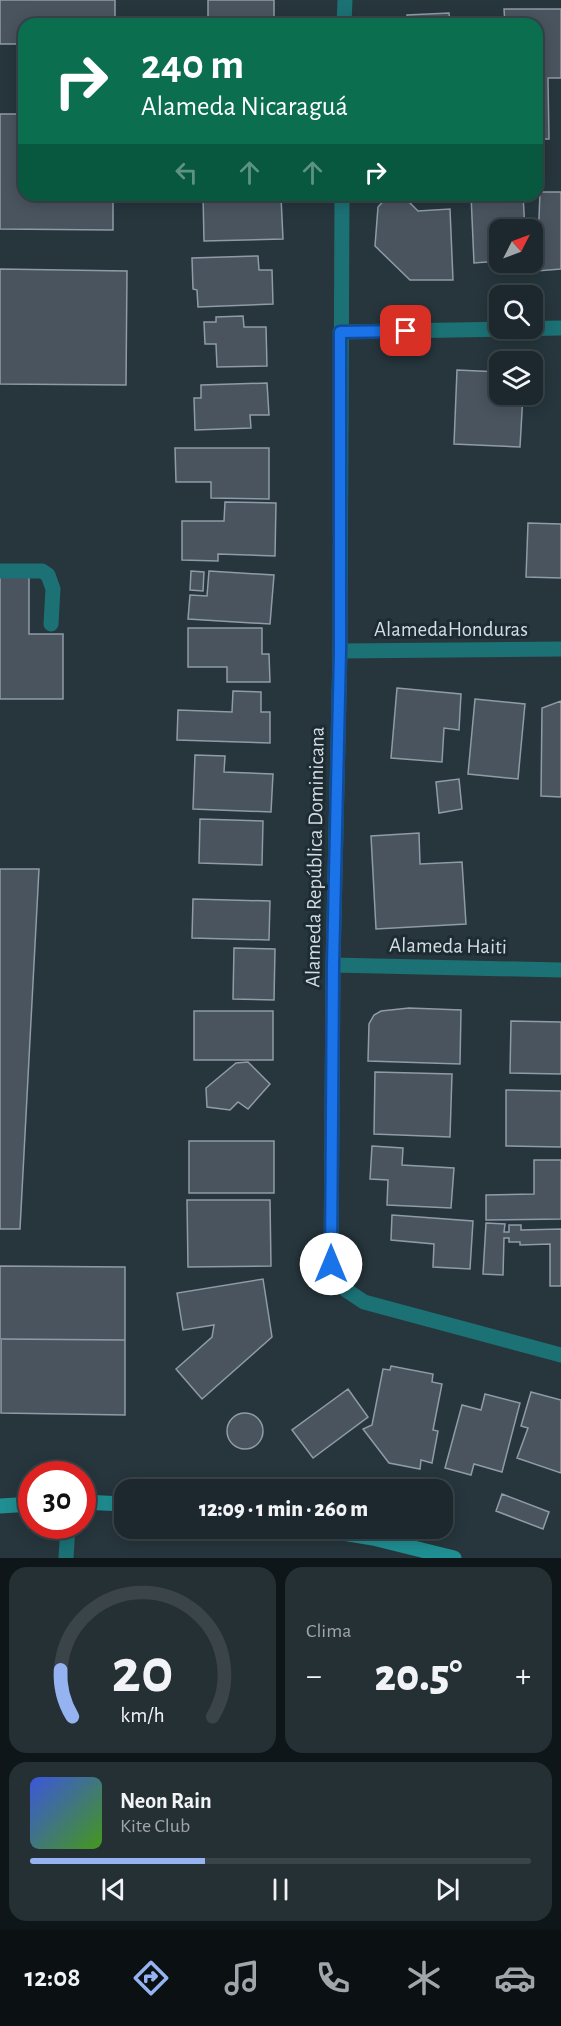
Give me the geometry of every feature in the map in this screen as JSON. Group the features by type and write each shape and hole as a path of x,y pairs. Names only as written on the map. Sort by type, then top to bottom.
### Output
{"main road":[{"path":"96,1503 114,1504"},
{"path":"0,1506 18,1505"},
{"path":"377,1539 454,1558"}],"street":[{"path":"344,18 345,0"},
{"name":"Alameda República Dominicana","path":"342,201 340,651 333,965 331,1264 346,1290 364,1302 561,1355"},
{"path":"340,332 561,328"},
{"path":"0,571 42,571 48,575 53,589 51,624"},
{"name":"AlamedaHonduras","path":"340,651 561,650"},
{"name":"Alameda Haiti","path":"333,965 561,970"},
{"path":"66,1558 67,1539"}],"building":[{"path":"0,0 115,0 115,18 18,18 18,44 0,44"},
{"path":"208,0 274,0 274,18 208,18"},
{"path":"504,9 561,9 561,78 548,78 549,139 543,139 543,18 505,18"},
{"path":"449,13 449,18 407,18 407,15"},
{"path":"0,114 18,114 18,201 113,201 113,230 0,229"},
{"path":"543,192 561,192 561,269 543,270 543,219 539,219 540,201 543,201"},
{"path":"203,201 281,201 283,239 204,241"},
{"path":"384,201 408,201 418,211 450,209 453,280 410,280 375,246 378,207"},
{"path":"471,201 523,201 524,219 489,219 489,262 474,263"},
{"path":"258,256 259,270 272,270 273,304 198,307 197,290 193,289 192,258"},
{"path":"0,269 127,271 126,385 0,384"},
{"path":"243,316 244,327 266,327 267,366 217,367 216,344 205,344 204,322 216,322 216,317"},
{"path":"457,370 489,371 489,405 522,405 520,447 454,444"},
{"path":"267,383 269,415 250,415 251,428 195,430 194,398 201,398 201,385"},
{"path":"175,448 269,448 269,499 211,498 211,482 176,482"},
{"path":"225,502 276,503 275,556 218,554 218,561 182,560 182,521 224,521"},
{"path":"528,523 561,524 561,578 526,577"},
{"path":"191,571 204,572 203,591 190,590"},
{"path":"209,571 274,575 270,624 188,619 190,595 207,596"},
{"path":"0,575 29,575 29,634 63,634 63,699 0,699"},
{"path":"188,628 262,628 262,654 269,654 270,682 227,682 227,667 188,667"},
{"path":"397,688 461,694 459,730 444,728 442,762 391,758"},
{"path":"233,691 261,692 261,712 270,712 270,743 177,740 178,710 232,712"},
{"path":"475,699 525,704 518,779 468,774"},
{"path":"561,701 561,797 541,796 542,708"},
{"path":"195,755 225,756 224,772 273,774 271,812 193,809"},
{"path":"459,779 462,809 439,813 436,782"},
{"path":"200,819 263,821 262,865 199,863"},
{"path":"419,833 420,864 462,862 466,924 376,929 371,836"},
{"path":"0,869 39,869 20,1229 0,1229"},
{"path":"193,899 270,901 269,940 192,938"},
{"path":"234,948 275,949 274,1000 233,999"},
{"path":"409,1008 461,1010 460,1064 368,1061 369,1024 374,1015 381,1011"},
{"path":"194,1011 273,1011 273,1060 194,1060"},
{"path":"511,1021 561,1022 561,1074 510,1073"},
{"path":"248,1062 270,1084 248,1109 238,1102 230,1110 207,1107 206,1088 236,1063"},
{"path":"375,1072 452,1074 450,1137 374,1134"},
{"path":"506,1090 561,1091 561,1147 506,1146"},
{"path":"189,1141 274,1141 274,1193 189,1193"},
{"path":"372,1146 403,1148 402,1165 454,1168 451,1208 387,1205 388,1180 370,1179"},
{"path":"534,1160 561,1160 561,1219 486,1220 486,1195 534,1194"},
{"path":"187,1200 270,1200 271,1266 188,1267"},
{"path":"392,1215 473,1221 470,1269 433,1267 434,1244 391,1240"},
{"path":"486,1223 505,1224 504,1232 509,1232 509,1225 521,1225 521,1230 561,1229 561,1286 550,1286 550,1244 520,1245 520,1242 509,1242 509,1238 504,1238 503,1275 483,1274"},
{"path":"0,1266 125,1267 125,1340 0,1339"},
{"path":"263,1279 272,1337 202,1399 176,1369 212,1337 214,1325 183,1330 177,1293"},
{"path":"1,1339 125,1340 125,1415 1,1413"},
{"path":"391,1366 433,1374 432,1382 442,1384 433,1430 438,1431 432,1463 421,1460 420,1469 389,1463 363,1429 372,1425 383,1369 390,1370"},
{"path":"348,1389 368,1417 313,1458 292,1430"},
{"path":"531,1392 561,1400 561,1473 517,1458 528,1428 521,1426"},
{"path":"485,1394 520,1403 502,1472 474,1464 471,1475 445,1468 462,1405 481,1410"},
{"path":"245,1413 258,1418 263,1431 258,1444 245,1449 232,1444 227,1431 232,1418"},
{"path":"502,1494 549,1512 543,1529 496,1511"}],"route":[{"path":"331,1264 333,965 340,651 340,332 406,331"}]}
